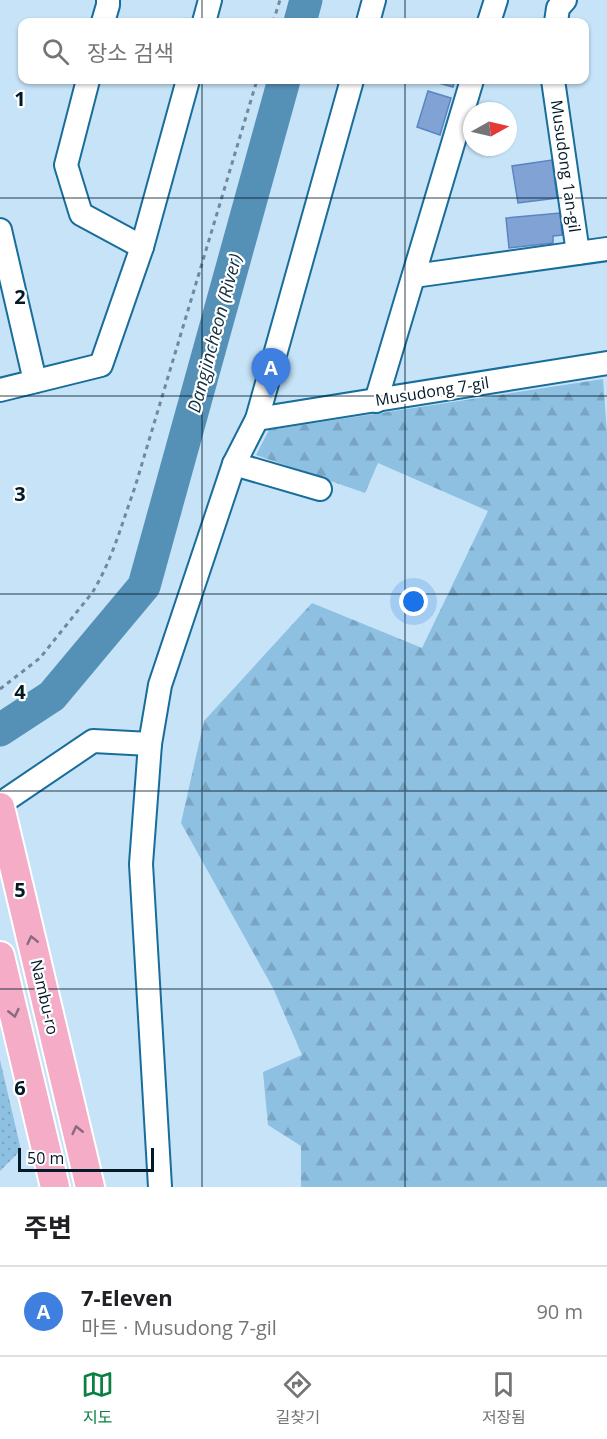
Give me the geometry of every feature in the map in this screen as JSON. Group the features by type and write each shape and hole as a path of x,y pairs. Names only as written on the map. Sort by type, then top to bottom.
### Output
{"main road":[{"name":"Nambu-ro","path":"0,805 90,1187"},
{"name":"Nambu-ro","path":"0,957 55,1187"}],"street":[{"path":"104,18 108,0"},
{"path":"205,18 210,0"},
{"path":"369,18 374,0"},
{"path":"490,18 496,0"},
{"path":"557,18 558,8 565,0"},
{"path":"87,84 66,165 81,214 142,247"},
{"path":"0,390 101,365 142,247 188,84"},
{"path":"160,1187 141,864 150,744 160,685 234,464 257,419 351,84"},
{"path":"376,401 471,84"},
{"name":"Musudong 1an-gil","path":"555,84 578,253"},
{"path":"0,230 35,381"},
{"name":"Musudong 1an-gil","path":"414,276 607,249"},
{"name":"Musudong 7-gil","path":"257,419 607,363"},
{"path":"234,464 320,489"},
{"path":"0,805 93,741 150,744"}],"path":[{"path":"274,18 280,0"},
{"path":"0,689 40,658 92,593 116,542 135,487 256,84"}],"green space":[{"path":"603,379 607,434 607,1187 301,1187 301,1146 268,1125 263,1072 302,1055 273,988 181,823 204,721 312,603 422,648 488,511 378,463 365,493 256,455 269,430"},
{"path":"0,1060 21,1150 0,1171"}],"building":[{"path":"428,91 451,98 440,135 417,127"},
{"path":"552,160 557,198 518,203 512,166"},
{"path":"560,213 562,235 553,236 553,243 509,248 506,218"}],"waterway":[{"name":"Dangjincheon (River)","path":"301,18 306,0"},
{"name":"Dangjincheon (River)","path":"0,730 52,696 144,586 283,84"}],"place":[{"name":"7-Eleven","path":"271,398"}]}
